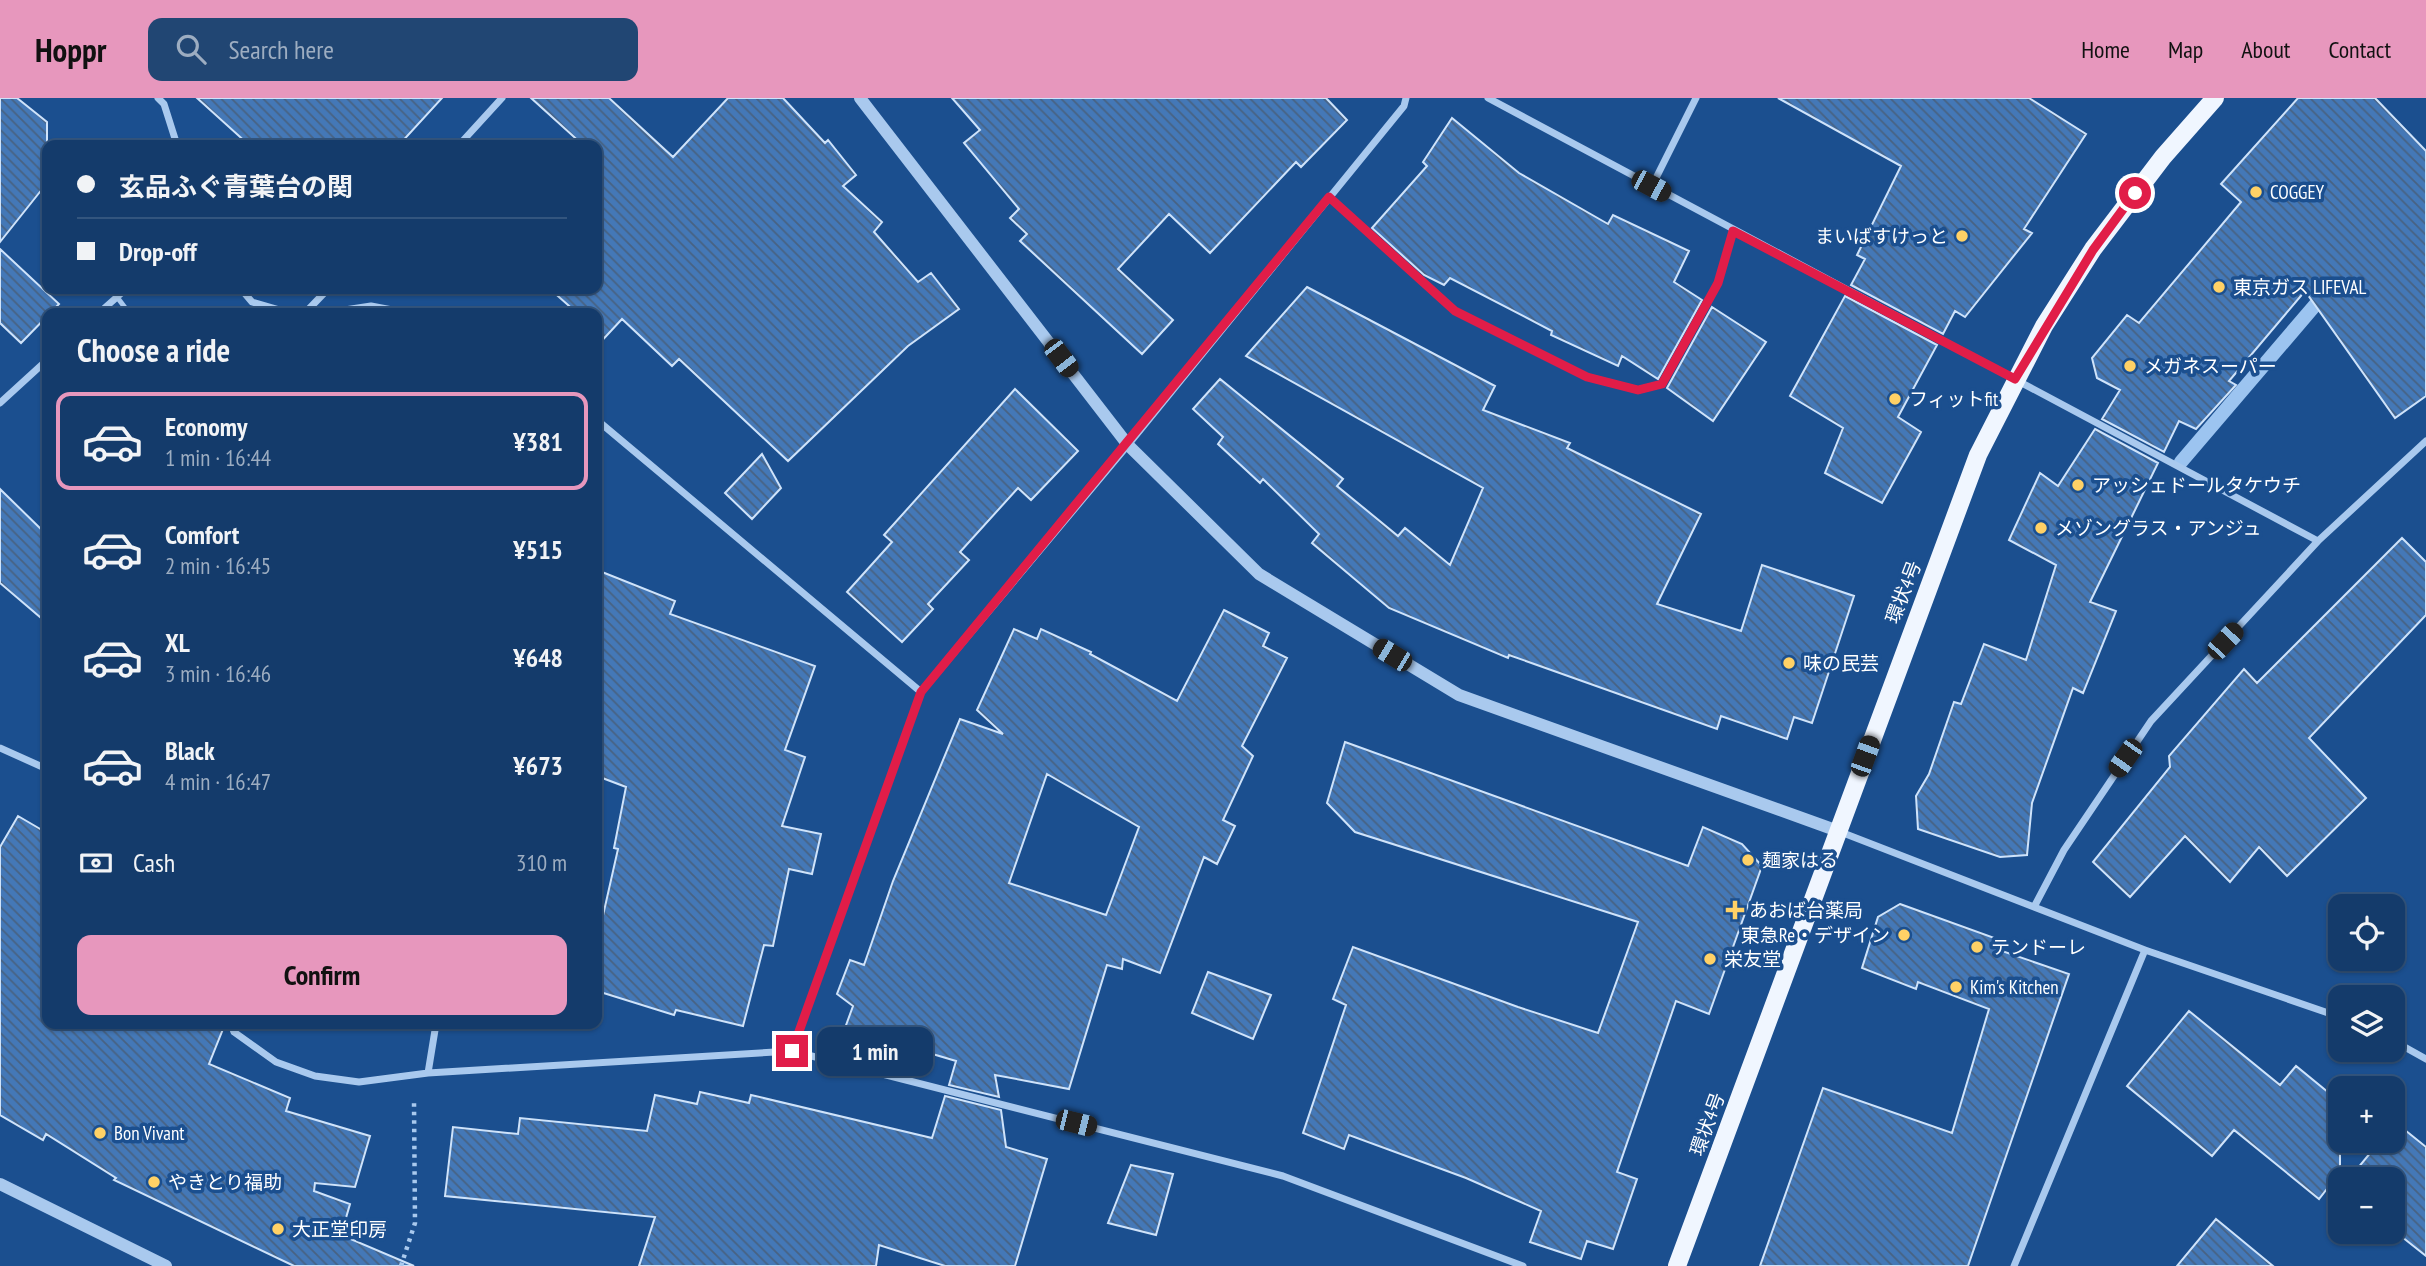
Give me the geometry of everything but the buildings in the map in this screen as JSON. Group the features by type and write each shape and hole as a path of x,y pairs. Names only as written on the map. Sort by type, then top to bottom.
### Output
{"main road":[{"name":"環状4号","path":"1677,1266 1978,455 2015,379 2093,250 2163,157 2214,98"}],"street":[{"path":"158,98 164,104 175,140"},
{"path":"464,140 502,98"},
{"path":"860,98 1128,445 1259,574 1459,695 1838,831 2144,950 2328,1013"},
{"path":"792,1051 921,692 1128,445 1404,106 1406,98"},
{"path":"1488,98 2318,541"},
{"path":"1651,186 1696,98"},
{"path":"1329,197 1455,311 1587,377 1638,390 1662,384 1718,283 1733,231"},
{"path":"105,308 120,294"},
{"path":"245,294 252,302 273,308"},
{"path":"310,308 323,294"},
{"path":"358,308 382,308"},
{"path":"2,398 42,364"},
{"path":"602,424 921,692"},
{"path":"2034,907 2064,850 2151,721 2318,541 2426,441"},
{"path":"0,748 42,767"},
{"path":"2014,1266 2144,950"},
{"path":"233,1029 276,1062 315,1076 359,1082 428,1073 792,1051 1283,1176 1523,1266"},
{"path":"428,1073 435,1029"},
{"path":"2405,1047 2426,1059"},
{"path":"0,1184 166,1266"}],"lane":[{"path":"117,297 125,308"}],"path":[{"path":"401,1266 415,1223 413,1075"}],"waterway":[{"path":"2181,462 2328,290"}],"place":[{"name":"COGGEY","path":"2256,192"},
{"name":"まいばすけっと","path":"1962,236"},
{"name":"東京ガス LIFEVAL","path":"2219,287"},
{"name":"メガネスーパー","path":"2130,366"},
{"name":"フィットfit","path":"1895,399"},
{"name":"アッシェドールタケウチ","path":"2078,485"},
{"name":"メゾングラス・アンジュ","path":"2041,528"},
{"name":"味の民芸","path":"1789,663"},
{"name":"麺家はる","path":"1748,860"},
{"name":"あおば台薬局","path":"1735,910"},
{"name":"東急Re・デザイン","path":"1904,935"},
{"name":"テンドーレ","path":"1977,947"},
{"name":"栄友堂","path":"1710,959"},
{"name":"Kim's Kitchen","path":"1956,987"},
{"name":"Bon Vivant","path":"100,1133"},
{"name":"やきとり福助","path":"154,1182"},
{"name":"大正堂印房","path":"278,1229"}],"route":[{"path":"792,1051 921,692 1128,445 1329,197 1455,311 1587,377 1638,390 1662,384 1718,283 1733,231 2015,379 2044,326 2093,250 2135,193"}]}
